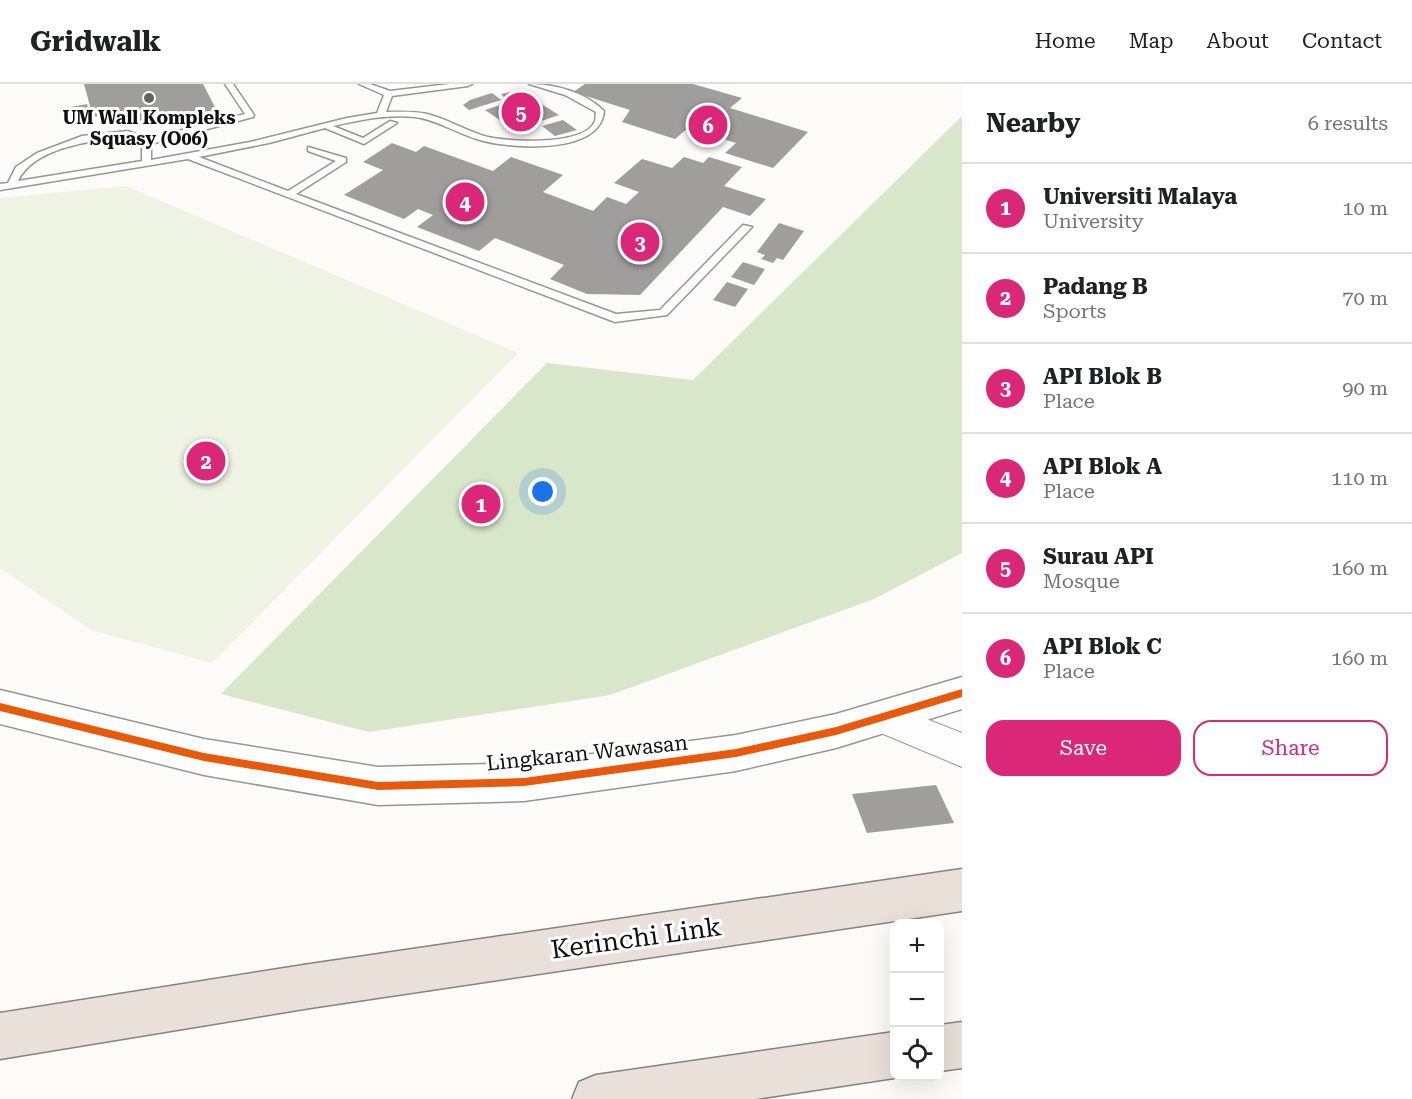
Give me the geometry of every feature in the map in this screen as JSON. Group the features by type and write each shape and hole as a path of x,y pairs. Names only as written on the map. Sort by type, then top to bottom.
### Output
{"highway":[{"name":"Kerinchi Link","path":"0,1036 310,986 962,890"},
{"path":"944,1047 962,1045"},
{"path":"596,1099 890,1056"}],"street":[{"name":"Lingkaran Wawasan","path":"0,707 204,758 378,786 524,782 673,763 747,751 836,731 962,693"},
{"path":"881,717 962,750"}],"lane":[{"path":"12,184 19,169 40,155 85,138 128,134 146,142 250,115 229,84"},
{"path":"363,84 388,94 438,92 468,84"},
{"path":"0,187 147,165 249,146 381,113 427,112 483,139 545,143 589,132 599,122 600,111 586,100 533,84"},
{"path":"381,113 388,94"},
{"path":"328,127 364,141 393,123"},
{"path":"146,142 147,165"},
{"path":"237,176 234,161 249,146"},
{"path":"291,194 343,160 311,149"},
{"path":"187,156 615,318 663,313 747,227"}],"green space":[{"path":"962,116 962,553 874,599 610,695 369,732 221,694 547,363 693,380"},
{"path":"126,186 518,353 212,663 91,630 0,568 0,198"}],"building":[{"name":"UM Wall Kompleks Squasy (O06)","path":"84,84 203,84 217,111 147,124 119,120 101,123 99,116 93,117"},
{"path":"585,84 693,84 742,98 730,108 808,132 773,168 725,153 736,143 688,128 675,139 622,122 630,110 573,92"},
{"path":"511,92 516,98 530,97 559,115 515,130 485,110 509,102 501,94"},
{"path":"492,93 501,100 469,110 463,105 470,100"},
{"path":"87,104 91,116 63,121 60,109"},
{"path":"563,120 577,130 555,136 542,126"},
{"path":"392,143 416,152 424,146 493,171 511,157 563,175 543,192 593,211 607,197 626,204 639,192 614,183 642,159 672,168 684,157 703,163 709,157 742,167 724,186 766,199 750,216 723,207 640,295 587,294 550,279 564,265 495,238 479,251 417,227 433,215 418,209 404,219 344,195 383,170 363,162"},
{"path":"779,223 804,231 783,260 777,258 773,263 761,259 765,255 757,252"},
{"path":"743,262 765,269 754,285 731,277"},
{"path":"727,282 748,289 735,307 713,300"},
{"path":"936,785 954,823 867,833 852,794"}],"cycle path":[{"path":"0,707 204,757 378,786 524,782 736,753 836,731 962,693"}],"place":[{"name":"UM Wall Kompleks Squasy (O06)","path":"149,98"},
{"name":"Surau API","path":"521,112"},
{"name":"API Blok C","path":"708,125"},
{"name":"API Blok A","path":"465,202"},
{"name":"API Blok B","path":"640,242"},
{"name":"Padang B","path":"206,461"},
{"name":"Universiti Malaya","path":"481,504"}]}
